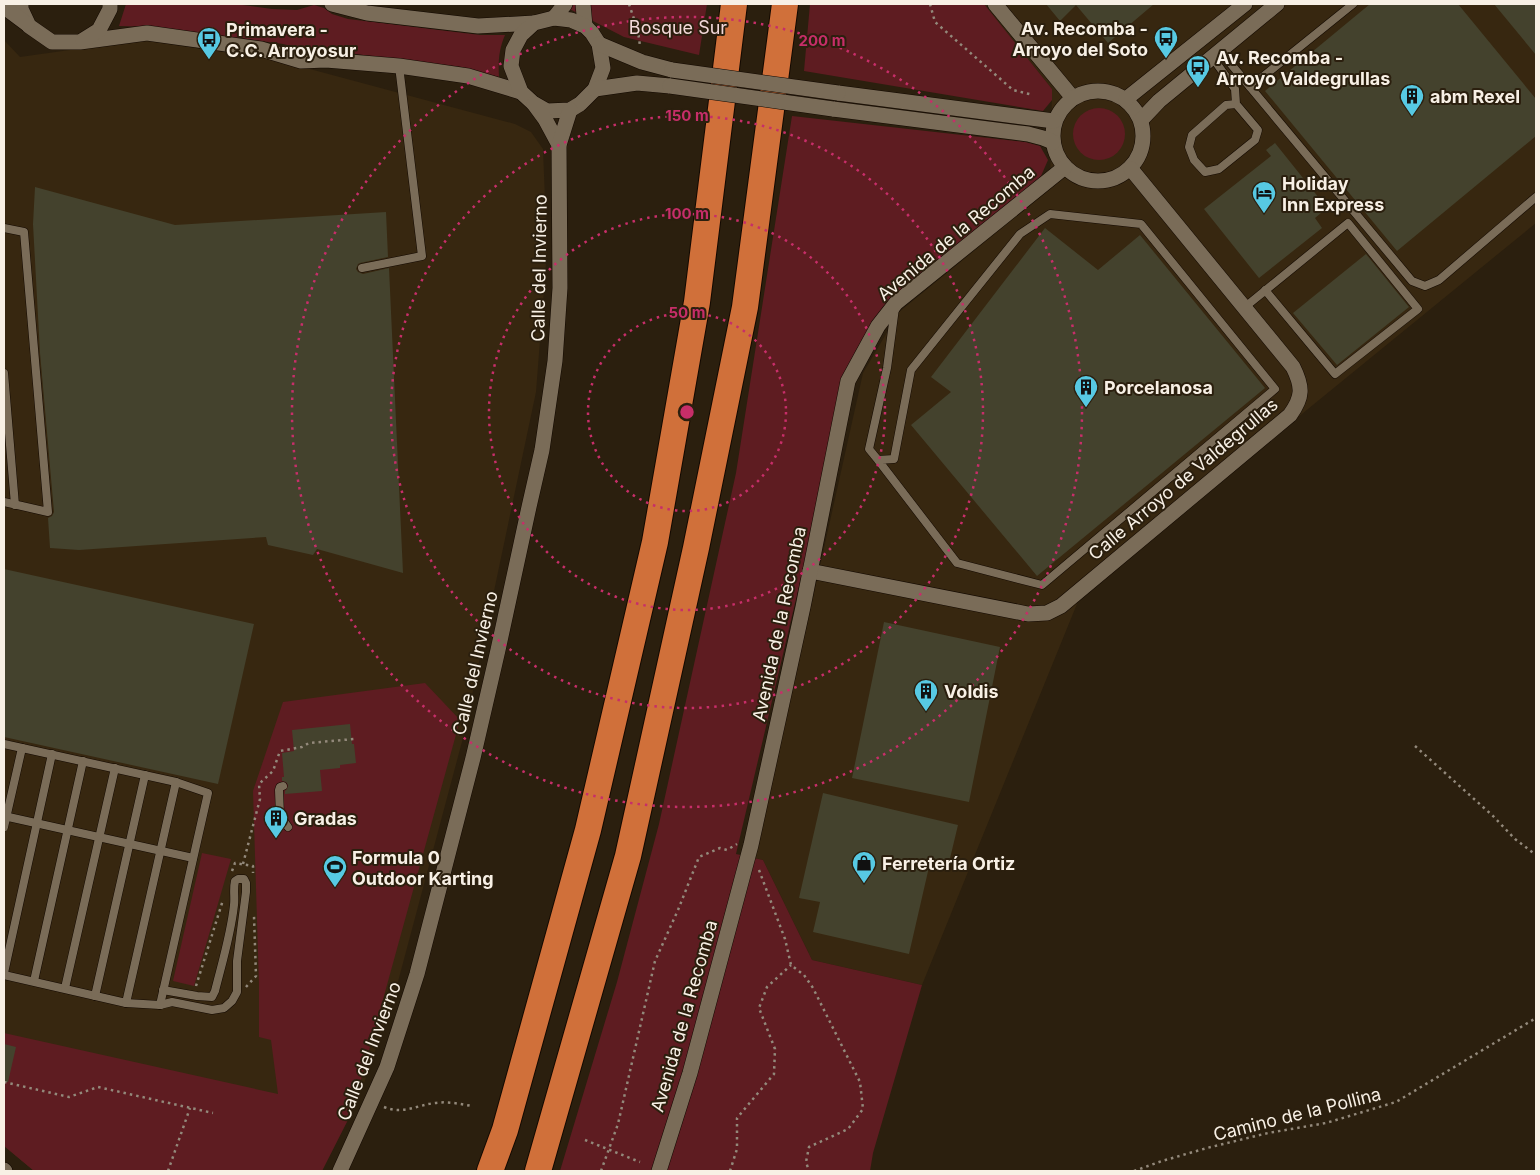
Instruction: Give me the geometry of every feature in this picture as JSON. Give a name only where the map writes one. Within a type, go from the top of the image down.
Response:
[{"type":"highway","points":[[490,1171],[505,1130],[588,830],[655,542],[697,302],[734,4]]},
{"type":"highway","points":[[538,1171],[628,856],[696,548],[745,307],[786,4]]},
{"type":"street","points":[[20,4],[20,9],[29,26]]},
{"type":"street","points":[[80,42],[99,30],[110,9],[110,4]]},
{"type":"street","points":[[4,7],[52,42],[80,42],[146,33],[261,49],[301,61],[326,60],[399,66],[468,76],[521,92],[547,111],[570,110],[580,104],[596,89],[603,68],[599,44],[592,33],[585,26],[571,20],[554,18],[534,23],[478,26],[367,13],[332,4]]},
{"type":"street","points":[[554,18],[565,4]]},
{"type":"street","points":[[583,4],[585,26]]},
{"type":"street","points":[[995,4],[1072,98]]},
{"type":"street","points":[[1126,99],[1244,4]]},
{"type":"street","points":[[1141,120],[1159,101],[1277,4]]},
{"type":"street","points":[[521,92],[511,66],[513,50],[521,35],[534,23]]},
{"type":"street","points":[[599,44],[642,62],[671,78],[833,109],[1028,134],[1053,142]]},
{"type":"street","points":[[596,89],[671,78],[838,93],[1054,122]]},
{"type":"street","points":[[1098,90],[1126,99],[1133,106],[1141,120],[1144,132],[1144,143],[1139,157],[1131,169],[1122,176],[1096,182],[1081,177],[1065,167],[1053,142],[1054,122],[1063,107],[1072,98],[1085,92],[1098,90]]},
{"type":"street","points":[[534,103],[551,129],[559,146]]},
{"type":"street","points":[[559,146],[570,110]]},
{"type":"street","name":"Calle del Invierno","points":[[340,1171],[387,1067],[417,974],[484,711],[542,450],[550,402],[559,319],[559,146]]},
{"type":"street","name":"Avenida de la Recomba","points":[[659,1171],[690,1073],[751,845],[810,571],[848,381],[878,326],[896,304],[1065,167]]},
{"type":"street","name":"Calle Arroyo de Valdegrullas","points":[[810,571],[1028,614],[1046,613],[1062,606],[1290,415],[1297,404],[1301,392],[1299,380],[1293,367],[1131,169]]},
{"type":"lane","points":[[1250,88],[1353,4]]},
{"type":"lane","points":[[1216,54],[1250,88],[1412,281],[1425,286],[1439,280],[1536,197]]},
{"type":"lane","points":[[1216,54],[1235,89],[1236,104],[1258,130],[1255,140],[1219,169],[1204,172],[1194,160],[1189,147],[1192,135],[1226,105],[1236,104]]},
{"type":"lane","points":[[362,268],[422,256],[399,66]]},
{"type":"lane","points":[[878,460],[894,459],[911,370],[1020,234],[1050,214],[1140,224],[1275,389],[1042,585],[957,563],[869,449],[887,368],[896,304]]},
{"type":"lane","points":[[1244,307],[1265,290],[1348,223],[1418,309],[1335,374],[1265,290]]},
{"type":"lane","points":[[4,228],[24,232],[48,512],[4,502]]},
{"type":"lane","points":[[4,374],[15,505]]},
{"type":"lane","points":[[4,744],[176,782],[208,793],[160,1005]]},
{"type":"lane","points":[[4,827],[22,748]]},
{"type":"lane","points":[[52,754],[4,974],[126,1003],[160,1005],[172,1002],[212,1010],[224,1008],[232,1001],[237,992],[237,961],[246,892],[244,879],[235,881],[233,887],[234,904],[229,931],[215,991],[212,996],[197,996],[163,990]]},
{"type":"lane","points":[[34,982],[83,761]]},
{"type":"lane","points":[[65,988],[115,768]]},
{"type":"lane","points":[[95,996],[145,775]]},
{"type":"lane","points":[[126,1003],[176,782]]},
{"type":"lane","points":[[283,786],[279,790],[280,816],[288,827]]},
{"type":"lane","points":[[5,816],[193,858]]},
{"type":"path","points":[[629,4],[638,31],[641,49]]},
{"type":"path","points":[[930,4],[934,22],[1013,90],[1033,95]]},
{"type":"path","points":[[1415,746],[1493,816],[1515,840],[1536,854]]},
{"type":"path","points":[[601,1171],[618,1124],[655,961],[678,910],[699,856],[720,848],[727,850],[740,842]]},
{"type":"path","points":[[232,872],[235,863],[253,866],[253,875]]},
{"type":"path","points":[[759,868],[785,939],[791,965],[804,975],[813,988],[860,1082],[863,1109],[848,1130],[809,1147],[806,1162],[809,1171]]},
{"type":"path","points":[[196,988],[224,898]]},
{"type":"path","points":[[246,987],[256,976],[254,912]]},
{"type":"path","points":[[730,1171],[737,1149],[737,1118],[774,1074],[775,1049],[759,1008],[767,987],[791,965]]},
{"type":"path","name":"Camino de la Pollina","points":[[1134,1171],[1207,1148],[1268,1133],[1326,1124],[1396,1102],[1536,1018]]},
{"type":"path","points":[[4,1082],[68,1097],[98,1087],[213,1113]]},
{"type":"path","points":[[378,1105],[402,1111],[436,1102],[472,1106]]},
{"type":"path","points":[[168,1171],[190,1108]]},
{"type":"path","points":[[585,1140],[640,1162]]},
{"type":"shaded area","points":[[984,4],[1536,4],[1536,223],[1081,594],[922,985],[812,960],[763,860],[755,858],[863,373],[899,312],[1050,189],[1052,89]]},
{"type":"shaded area","points":[[148,39],[250,53],[515,124],[531,132],[543,149],[547,250],[536,392],[463,738],[395,993],[360,1095],[322,1171],[34,1171],[4,1146],[4,40],[20,57]]},
{"type":"green space","points":[[126,4],[235,4],[297,10],[314,5],[348,19],[480,35],[505,35],[499,55],[499,77],[461,67],[331,51],[304,55],[295,47],[283,44],[157,27],[119,26]]},
{"type":"green space","name":"Bosque Sur","points":[[560,4],[707,4],[699,55],[624,37]]},
{"type":"green space","points":[[810,4],[984,4],[1052,89],[1052,100],[1043,111],[804,71]]},
{"type":"green space","points":[[1099,108],[1113,112],[1121,120],[1125,134],[1121,148],[1113,156],[1099,160],[1085,156],[1077,148],[1073,134],[1077,120],[1085,112]]},
{"type":"green space","points":[[792,116],[1025,142],[1040,146],[1048,160],[1041,176],[894,298],[856,350],[840,388],[807,552],[736,854],[763,860],[812,960],[922,985],[873,1153],[870,1171],[560,1171],[617,982],[659,824],[736,473]]},
{"type":"green space","name":"Formula 0 Outdoor Karting","points":[[425,683],[460,720],[352,1112],[322,1171],[34,1171],[4,1146],[4,1033],[278,1094],[271,1040],[259,1037],[253,791],[283,702]]},
{"type":"green space","points":[[202,853],[231,859],[194,986],[173,981]]},
{"type":"building","points":[[1046,4],[1154,4],[1108,43],[1076,5],[1060,21]]},
{"type":"building","name":"abm Rexel","points":[[1370,4],[1458,4],[1536,99],[1536,136],[1397,251],[1265,91]]},
{"type":"building","points":[[1494,4],[1536,4],[1536,55]]},
{"type":"building","name":"Holiday Inn Express","points":[[1275,143],[1327,208],[1315,218],[1322,228],[1259,278],[1204,209],[1271,156],[1266,150]]},
{"type":"building","points":[[35,187],[175,225],[386,212],[388,257],[360,263],[356,269],[363,274],[389,268],[403,573],[317,549],[313,555],[268,545],[266,537],[79,550],[50,548],[48,518],[54,512],[40,353],[33,224]]},
{"type":"building","name":"Porcelanosa","points":[[1045,228],[1098,270],[1140,235],[1265,388],[1037,576],[911,425],[951,392],[931,377]]},
{"type":"building","points":[[1366,254],[1409,307],[1337,365],[1293,313]]},
{"type":"building","points":[[4,569],[254,624],[218,784],[4,737]]},
{"type":"building","name":"Voldis","points":[[884,622],[1000,647],[969,802],[852,778]]},
{"type":"building","points":[[350,724],[356,763],[340,765],[340,768],[320,770],[322,791],[285,794],[288,785],[282,781],[282,777],[284,777],[282,753],[294,751],[292,730]]},
{"type":"building","name":"Ferretería Ortiz","points":[[823,793],[958,825],[947,871],[929,867],[909,954],[813,932],[820,902],[799,898]]},
{"type":"building","points":[[4,1044],[16,1047],[8,1082],[4,1082]]},
{"type":"place","name":"Av. Recomba - Arroyo del Soto","points":[[1166,59]]},
{"type":"place","name":"Primavera - C.C. Arroyosur","points":[[209,60]]},
{"type":"place","name":"Av. Recomba - Arroyo Valdegrullas","points":[[1198,88]]},
{"type":"place","name":"abm Rexel","points":[[1412,117]]},
{"type":"place","name":"Holiday Inn Express","points":[[1264,214]]},
{"type":"place","name":"Porcelanosa","points":[[1086,408]]},
{"type":"place","name":"Voldis","points":[[926,712]]},
{"type":"place","name":"Gradas","points":[[276,839]]},
{"type":"place","name":"Ferretería Ortiz","points":[[864,884]]},
{"type":"place","name":"Formula 0 Outdoor Karting","points":[[335,888]]}]
